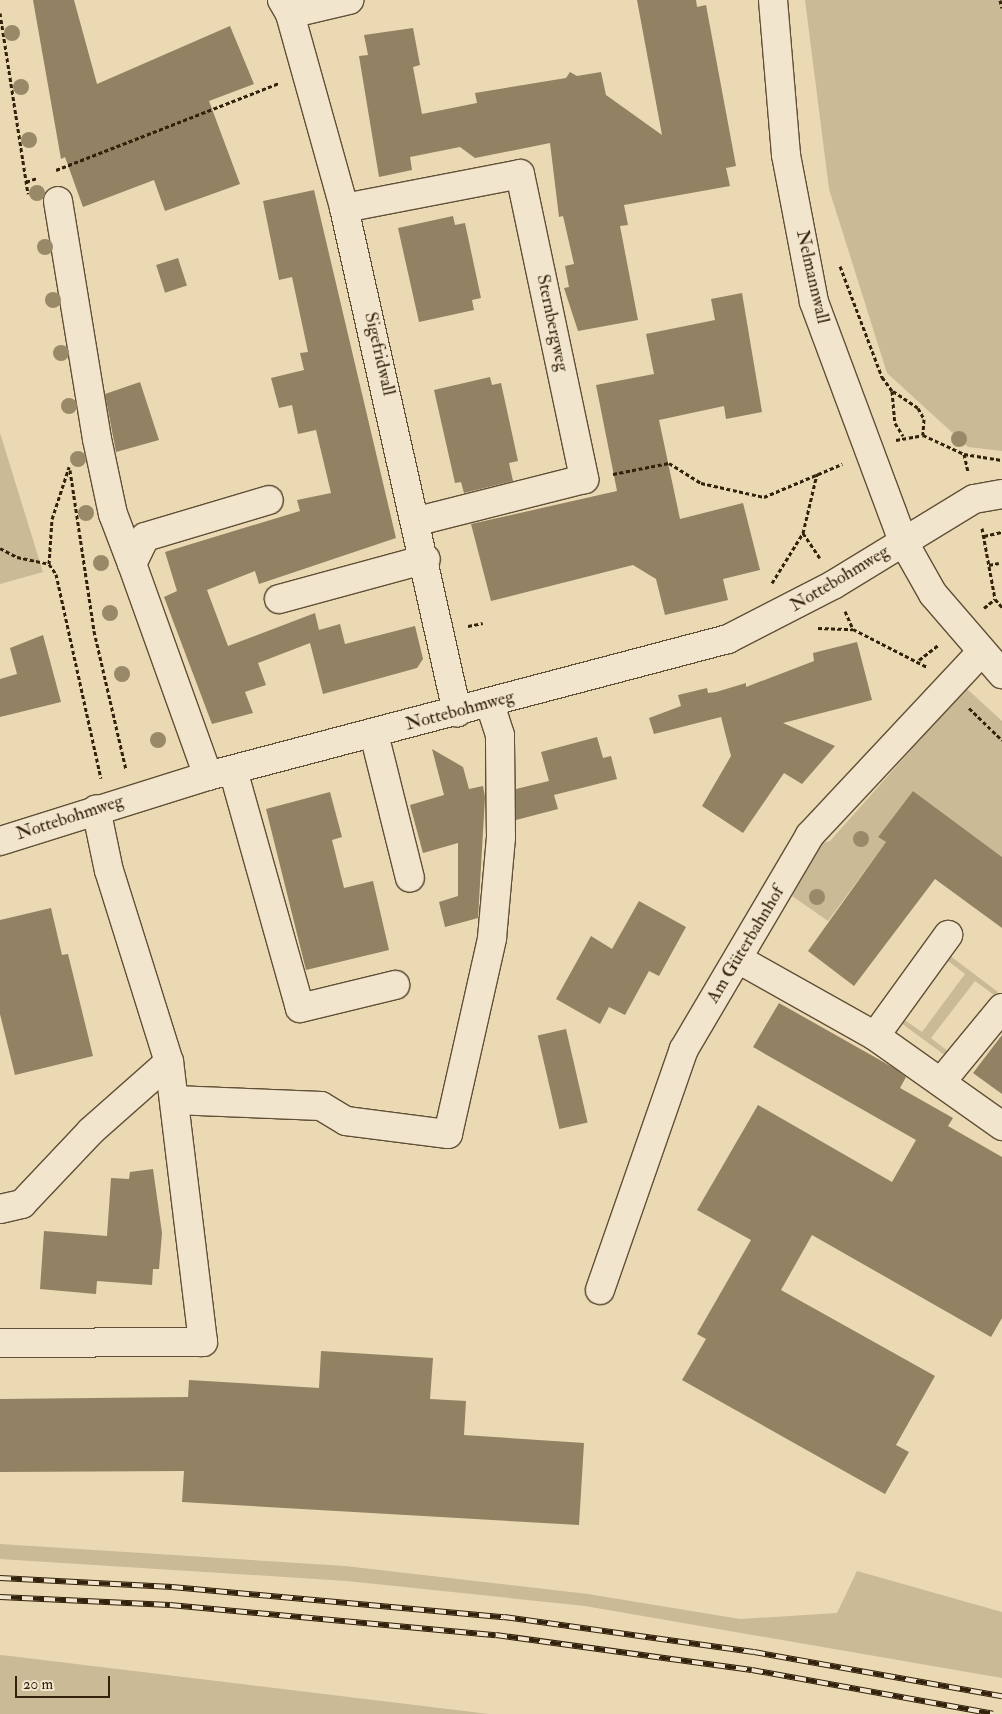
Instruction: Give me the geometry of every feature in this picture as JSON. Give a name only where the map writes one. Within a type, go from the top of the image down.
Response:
[{"type":"street","points":[[286,7],[349,0]]},
{"type":"street","name":"Nelmannwall","points":[[773,0],[786,154],[814,302],[903,541],[933,594],[981,652],[1002,674]]},
{"type":"street","name":"Sigefridwall","points":[[286,7],[307,72],[344,208],[418,521],[457,712]]},
{"type":"street","name":"Sternbergweg","points":[[344,208],[520,174],[584,479]]},
{"type":"street","points":[[58,202],[97,439],[113,514],[132,564],[221,773],[300,1008],[395,985]]},
{"type":"street","points":[[418,521],[584,479]]},
{"type":"street","name":"Nottebohmweg","points":[[0,841],[96,809],[221,773],[490,704],[728,638],[833,586],[903,541],[974,499],[1002,494]]},
{"type":"street","points":[[132,564],[145,537],[269,500]]},
{"type":"street","points":[[279,599],[426,559]]},
{"type":"street","name":"Am Güterbahnhof","points":[[600,1290],[684,1049],[810,835],[981,652]]},
{"type":"street","points":[[174,1100],[321,1106],[346,1121],[448,1134],[492,938],[501,828],[500,735],[490,704]]},
{"type":"street","points":[[374,734],[410,878]]},
{"type":"street","points":[[0,1340],[203,1342],[169,1062],[108,870],[96,809]]},
{"type":"street","points":[[875,1036],[948,935]]},
{"type":"street","points":[[738,959],[875,1036],[1002,1126]]},
{"type":"street","points":[[941,1082],[1002,1008]]},
{"type":"street","points":[[0,1209],[22,1204],[91,1132],[169,1062]]},
{"type":"path","points":[[1000,0],[1002,8]]},
{"type":"path","points":[[53,172],[307,72]]},
{"type":"path","points":[[26,182],[44,175]]},
{"type":"path","points":[[838,261],[872,353],[892,391],[895,424],[904,436],[923,434],[964,454],[1002,460]]},
{"type":"path","points":[[892,391],[918,408],[924,419],[923,434]]},
{"type":"path","points":[[584,479],[670,463],[701,483],[764,497],[817,474],[803,533]]},
{"type":"path","points":[[70,466],[52,519],[49,564],[56,574],[102,768],[96,809]]},
{"type":"path","points":[[1002,532],[984,536],[995,599],[1002,607]]},
{"type":"path","points":[[0,548],[17,557],[49,564]]},
{"type":"path","points":[[989,565],[999,562]]},
{"type":"path","points":[[853,629],[919,660]]},
{"type":"path","points":[[948,687],[1002,740]]},
{"type":"shaded area","points":[[805,0],[1002,0],[1002,451],[968,447],[887,373],[829,189]]},
{"type":"shaded area","points":[[0,433],[43,572],[0,584]]},
{"type":"shaded area","points":[[966,688],[1002,721],[1002,857],[913,791],[878,837],[886,842],[828,921],[792,896],[817,845],[830,841]]},
{"type":"shaded area","points":[[949,955],[998,992],[994,995],[975,981],[931,1038],[949,1052],[946,1056],[901,1023],[903,1019],[922,1032],[965,974],[948,961]]},
{"type":"shaded area","points":[[0,1544],[345,1566],[588,1594],[740,1619],[837,1613],[857,1571],[1002,1612],[1002,1678],[585,1606],[347,1581],[0,1559]]},
{"type":"shaded area","points":[[0,1655],[10,1656],[489,1714],[0,1714]]},
{"type":"building","points":[[33,0],[74,0],[97,84],[230,26],[254,84],[209,101],[240,184],[165,211],[154,180],[83,207],[65,157],[61,159]]},
{"type":"building","points":[[637,0],[696,0],[697,7],[706,5],[736,166],[726,168],[730,186],[624,205],[628,225],[620,226],[638,320],[578,331],[564,288],[569,287],[565,266],[574,264],[563,216],[559,217],[550,143],[475,158],[460,147],[410,157],[412,170],[379,177],[359,56],[368,55],[364,35],[413,28],[420,65],[413,67],[422,114],[477,103],[475,93],[566,78],[570,72],[577,76],[601,72],[606,95],[662,135]]},
{"type":"building","points":[[314,190],[396,538],[259,584],[255,571],[207,590],[228,646],[315,613],[319,630],[340,624],[345,644],[415,626],[423,659],[417,668],[323,694],[310,643],[258,663],[266,685],[245,692],[253,713],[212,724],[164,597],[177,591],[165,552],[300,511],[297,500],[331,493],[316,430],[298,434],[292,405],[279,408],[271,378],[304,370],[300,353],[308,352],[292,277],[279,280],[263,201]]},
{"type":"building","points":[[453,216],[455,225],[465,223],[481,298],[472,300],[474,310],[419,322],[398,228]]},
{"type":"building","points":[[178,258],[187,286],[165,293],[156,265]]},
{"type":"building","points":[[742,293],[762,412],[726,419],[724,406],[659,420],[680,519],[743,503],[760,570],[723,579],[728,600],[665,615],[656,579],[633,565],[491,601],[471,524],[617,491],[596,385],[654,374],[646,334],[715,320],[711,299]]},
{"type":"building","points":[[490,377],[492,385],[501,383],[518,461],[509,463],[513,481],[464,493],[461,482],[455,483],[434,390]]},
{"type":"building","points":[[140,382],[159,440],[116,452],[105,394]]},
{"type":"building","points":[[43,635],[61,702],[0,717],[0,679],[17,674],[10,648]]},
{"type":"building","points":[[857,642],[872,700],[783,723],[835,746],[802,784],[784,773],[743,833],[702,806],[731,756],[721,717],[654,734],[649,718],[681,706],[678,695],[707,688],[708,693],[716,692],[746,683],[746,687],[814,661],[813,653]]},
{"type":"building","points":[[597,737],[603,758],[611,756],[617,779],[554,795],[558,809],[516,820],[516,789],[549,781],[541,752]]},
{"type":"building","points":[[432,749],[463,767],[469,789],[483,786],[485,797],[478,918],[445,927],[439,902],[458,896],[458,843],[423,853],[410,805],[444,795]]},
{"type":"building","points":[[913,791],[1002,857],[1002,928],[935,879],[854,986],[808,951],[886,842],[878,837]]},
{"type":"building","points":[[330,792],[342,837],[332,840],[344,888],[373,881],[389,950],[306,970],[266,809]]},
{"type":"building","points":[[639,901],[686,927],[659,976],[649,971],[625,1015],[609,1007],[600,1024],[556,999],[591,936],[612,949]]},
{"type":"building","points":[[51,908],[62,955],[68,954],[93,1056],[15,1075],[0,1014],[0,920]]},
{"type":"building","points":[[779,1003],[894,1068],[906,1077],[900,1088],[953,1118],[948,1126],[1002,1157],[1002,1318],[991,1337],[812,1235],[781,1290],[935,1376],[896,1445],[909,1452],[885,1494],[682,1380],[706,1339],[697,1334],[751,1240],[697,1210],[758,1105],[892,1182],[916,1140],[753,1047]]},
{"type":"building","points":[[566,1029],[588,1123],[559,1129],[538,1036]]},
{"type":"building","points":[[1002,1035],[1002,1094],[973,1073]]},
{"type":"building","points":[[153,1169],[162,1233],[159,1269],[153,1269],[152,1285],[97,1281],[96,1294],[40,1289],[44,1231],[107,1236],[111,1178],[129,1179],[130,1172]]},
{"type":"building","points":[[321,1351],[433,1358],[430,1399],[466,1401],[464,1435],[584,1443],[579,1525],[182,1502],[184,1471],[0,1472],[0,1399],[188,1397],[189,1380],[319,1388]]},
{"type":"railway","points":[[0,1578],[172,1587],[504,1617],[754,1652],[1002,1696]]},
{"type":"railway","points":[[0,1597],[170,1605],[496,1635],[752,1670],[993,1714]]}]
